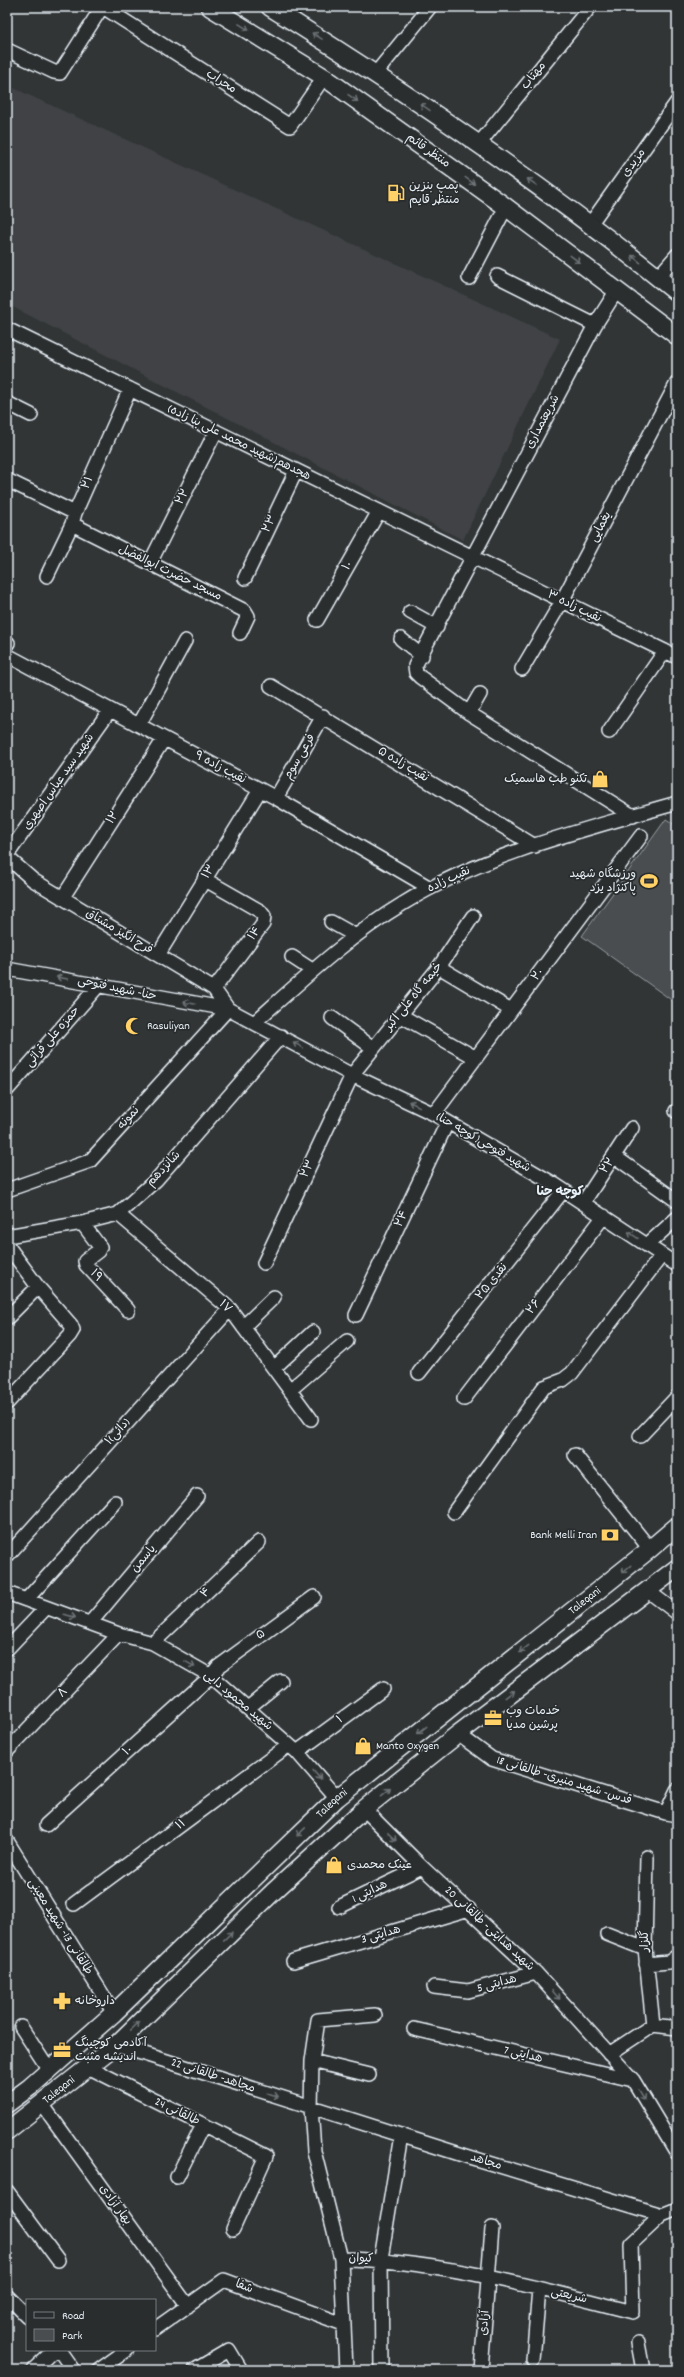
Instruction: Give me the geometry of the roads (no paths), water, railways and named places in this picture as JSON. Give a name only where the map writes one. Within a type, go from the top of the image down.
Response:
[{"type":"main road","name":"منتظر قائم","points":[[210,7],[324,78],[506,207],[677,336]]},
{"type":"main road","points":[[270,7],[376,73],[591,223],[677,293]]},
{"type":"main road","name":"Taleqani","points":[[7,2104],[49,2070],[114,2013],[337,1798],[650,1550],[677,1526]]},
{"type":"main road","name":"Taleqani","points":[[7,2131],[116,2044],[273,1892],[364,1809],[458,1734],[677,1568]]},
{"type":"street","points":[[7,50],[54,72],[60,73],[103,7]]},
{"type":"street","name":"محراب","points":[[103,7],[290,126],[324,78]]},
{"type":"street","points":[[376,73],[430,7]]},
{"type":"street","name":"مهتاب","points":[[478,145],[590,7]]},
{"type":"street","name":"مزیدی","points":[[591,223],[677,102]]},
{"type":"street","points":[[469,278],[506,207]]},
{"type":"street","points":[[658,277],[677,255]]},
{"type":"street","points":[[497,276],[595,324]]},
{"type":"street","name":"شریعتمداری","points":[[617,290],[595,324],[472,556],[422,656],[415,666],[416,672],[469,713],[633,816]]},
{"type":"street","name":"هجدهم(شهید محمد علی بنا زاده)","points":[[7,329],[472,556]]},
{"type":"street","name":"یغمایی","points":[[522,669],[562,601],[677,383]]},
{"type":"street","name":"۲۱","points":[[47,576],[74,519],[130,389]]},
{"type":"street","points":[[7,403],[31,415]]},
{"type":"street","name":"۲۲","points":[[150,563],[216,432]]},
{"type":"street","name":"۲۳","points":[[245,578],[296,471]]},
{"type":"street","name":"مسجد حضرت ابوالفضل","points":[[7,480],[150,563],[245,611],[248,616],[240,633]]},
{"type":"street","name":"۱۰","points":[[317,620],[379,511]]},
{"type":"street","name":"نقیب زاده ۳","points":[[472,556],[671,654]]},
{"type":"street","points":[[410,612],[436,627]]},
{"type":"street","points":[[401,639],[422,656]]},
{"type":"street","points":[[139,725],[185,641]]},
{"type":"street","name":"نقیب زاده ۹","points":[[7,647],[110,710],[276,798],[430,888]]},
{"type":"street","points":[[609,732],[671,654]]},
{"type":"street","name":"نقیب زاده ۵","points":[[271,686],[323,716],[535,846]]},
{"type":"street","points":[[469,713],[480,694]]},
{"type":"street","name":"شهید سید عباس اصهری","points":[[7,856],[110,710]]},
{"type":"street","name":"فرعی سوم","points":[[276,798],[323,716]]},
{"type":"street","name":"۱۲","points":[[63,897],[164,739]]},
{"type":"street","name":"۱۳","points":[[158,955],[260,790]]},
{"type":"street","name":"نقیب زاده","points":[[255,1022],[312,970],[356,936],[404,903],[430,888],[455,876],[535,846],[677,803]]},
{"type":"street","name":"۲۰","points":[[434,1114],[641,836]]},
{"type":"street","name":"فرح انگیز مشتاق","points":[[7,856],[28,876],[214,989],[228,1009]]},
{"type":"street","name":"۱۴","points":[[204,879],[260,911],[264,916],[263,924],[214,989]]},
{"type":"street","name":"خیمه گاه علی اکبر","points":[[352,1075],[439,967],[473,916]]},
{"type":"street","points":[[331,922],[356,936]]},
{"type":"street","points":[[292,957],[312,970]]},
{"type":"street","points":[[439,967],[511,1010]]},
{"type":"street","name":"حنا- شهید فتوحی","points":[[7,969],[99,984],[172,1001],[228,1009]]},
{"type":"street","name":"حمزه علی قرائی","points":[[7,1090],[99,984]]},
{"type":"street","name":"(کوچه حنا)شهید فتوحی","points":[[228,1009],[255,1022],[352,1075],[434,1114],[604,1216],[677,1265]]},
{"type":"street","name":"نمونه","points":[[7,1190],[90,1162],[228,1009]]},
{"type":"street","points":[[400,1015],[476,1058]]},
{"type":"street","points":[[332,1018],[374,1048]]},
{"type":"street","name":"شانزدهم","points":[[7,1236],[82,1223],[118,1214],[156,1180],[281,1036]]},
{"type":"street","name":"۲۳","points":[[264,1263],[352,1075]]},
{"type":"street","name":"۲۴","points":[[356,1315],[447,1123]]},
{"type":"street","name":"۲۲","points":[[583,1203],[632,1128]]},
{"type":"street","points":[[614,1156],[677,1201]]},
{"type":"street","points":[[7,1179],[20,1186]]},
{"type":"street","name":"۲۵ نقدی","points":[[419,1373],[563,1191]]},
{"type":"street","name":"۱۷","points":[[118,1214],[230,1309],[311,1419]]},
{"type":"street","name":"۲۶","points":[[464,1399],[604,1216]]},
{"type":"street","points":[[647,1245],[677,1218]]},
{"type":"street","name":"۱۹","points":[[82,1223],[100,1247],[98,1251],[85,1261],[86,1265],[128,1310]]},
{"type":"street","points":[[7,1245],[38,1287],[72,1325],[73,1330],[7,1403]]},
{"type":"street","points":[[454,1512],[544,1387],[563,1380],[572,1373],[662,1255]]},
{"type":"street","points":[[7,1318],[38,1287]]},
{"type":"street","points":[[243,1327],[274,1297]]},
{"type":"street","name":"۱(دائی)","points":[[7,1556],[230,1309]]},
{"type":"street","points":[[274,1368],[313,1332]]},
{"type":"street","points":[[290,1390],[347,1341]]},
{"type":"street","points":[[640,1436],[677,1397]]},
{"type":"street","points":[[575,1455],[650,1550]]},
{"type":"street","name":"یاسمن","points":[[91,1622],[197,1496]]},
{"type":"street","points":[[26,1600],[115,1502]]},
{"type":"street","name":"۴","points":[[153,1643],[259,1542]]},
{"type":"street","points":[[648,1591],[677,1613]]},
{"type":"street","name":"شهید محمود دایی","points":[[7,1593],[45,1609],[91,1622],[119,1634],[153,1643],[211,1676],[293,1748],[337,1798]]},
{"type":"street","name":"۵","points":[[211,1676],[228,1659],[314,1597]]},
{"type":"street","points":[[7,1649],[45,1609]]},
{"type":"street","name":"۸","points":[[7,1751],[119,1634]]},
{"type":"street","name":"۱۰","points":[[46,1825],[211,1676]]},
{"type":"street","points":[[248,1708],[281,1681]]},
{"type":"street","name":"۱","points":[[293,1748],[383,1689]]},
{"type":"street","name":"قدس- شهید منیری- طالقانی 18","points":[[458,1734],[492,1759],[672,1814]]},
{"type":"street","name":"۱۱","points":[[74,1904],[293,1748]]},
{"type":"street","points":[[672,1814],[677,1790]]},
{"type":"street","name":"شهید هدایتی- طالقانی 20","points":[[364,1809],[422,1867],[469,1909],[536,1973],[633,2080],[677,2153]]},
{"type":"street","name":"طالقانی 13- شهید معینی","points":[[7,1841],[114,2013]]},
{"type":"street","name":"گلزار","points":[[647,1857],[645,1949],[653,2025]]},
{"type":"street","name":"هدایتی 1","points":[[339,1907],[422,1867]]},
{"type":"street","name":"هدایتی 3","points":[[293,1961],[469,1909]]},
{"type":"street","points":[[607,1934],[645,1949]]},
{"type":"street","points":[[646,1964],[669,1962],[677,1957]]},
{"type":"street","name":"هدایتی 5","points":[[434,1987],[468,1991],[536,1973]]},
{"type":"street","points":[[341,2259],[314,2151],[311,2108],[312,2061],[318,2020],[374,2015]]},
{"type":"street","points":[[609,2054],[653,2025],[677,2028]]},
{"type":"street","points":[[21,2027],[49,2070]]},
{"type":"street","name":"هدایتی 7","points":[[414,2030],[633,2080]]},
{"type":"street","name":"مجاهد- طالقانی 22","points":[[116,2044],[311,2108]]},
{"type":"street","points":[[312,2061],[369,2075]]},
{"type":"street","name":"طالقانی 24","points":[[88,2067],[266,2156],[233,2229]]},
{"type":"street","name":"بهار آزادی","points":[[42,2104],[188,2306]]},
{"type":"street","name":"مجاهد","points":[[311,2108],[662,2215]]},
{"type":"street","points":[[177,2177],[203,2125]]},
{"type":"street","points":[[381,2259],[401,2135]]},
{"type":"street","points":[[7,2191],[58,2260]]},
{"type":"street","name":"شریعتی","points":[[381,2259],[488,2276],[633,2312],[631,2244],[662,2215],[677,2209]]},
{"type":"street","name":"آزادی","points":[[481,2370],[492,2228]]},
{"type":"street","name":"کیوان","points":[[346,2370],[341,2259],[381,2259],[382,2370]]},
{"type":"street","name":"شفا","points":[[156,2329],[224,2280],[343,2324]]},
{"type":"street","points":[[533,2360],[539,2289]]},
{"type":"street","points":[[7,2296],[26,2315]]},
{"type":"street","points":[[638,2343],[643,2370]]},
{"type":"street","points":[[195,2370],[228,2350],[242,2370]]},
{"type":"street","points":[[33,2370],[53,2351]]},
{"type":"street","points":[[60,2351],[73,2370]]},
{"type":"street","points":[[99,2370],[126,2351]]},
{"type":"place","name":"پمپ بنزین منتظر قایم","points":[[396,193]]},
{"type":"place","name":"تکنو طب هاسمیک","points":[[600,779]]},
{"type":"place","name":"ورزشگاه شهید پاکنژاد یزد","points":[[649,881]]},
{"type":"place","name":"Rasuliyan","points":[[134,1026]]},
{"type":"place","name":"Bank Melli Iran","points":[[610,1535]]},
{"type":"place","name":"خدمات وب پرشین مدیا","points":[[493,1718]]},
{"type":"place","name":"Manto Oxygen","points":[[363,1746]]},
{"type":"place","name":"عینک محمدی","points":[[334,1865]]},
{"type":"place","name":"داروخانه","points":[[62,2001]]},
{"type":"place","name":"آکادمی کوچینگ اندیشه مثبت","points":[[62,2050]]},
{"type":"district","name":"کوچه حنا","points":[[560,1192]]}]
